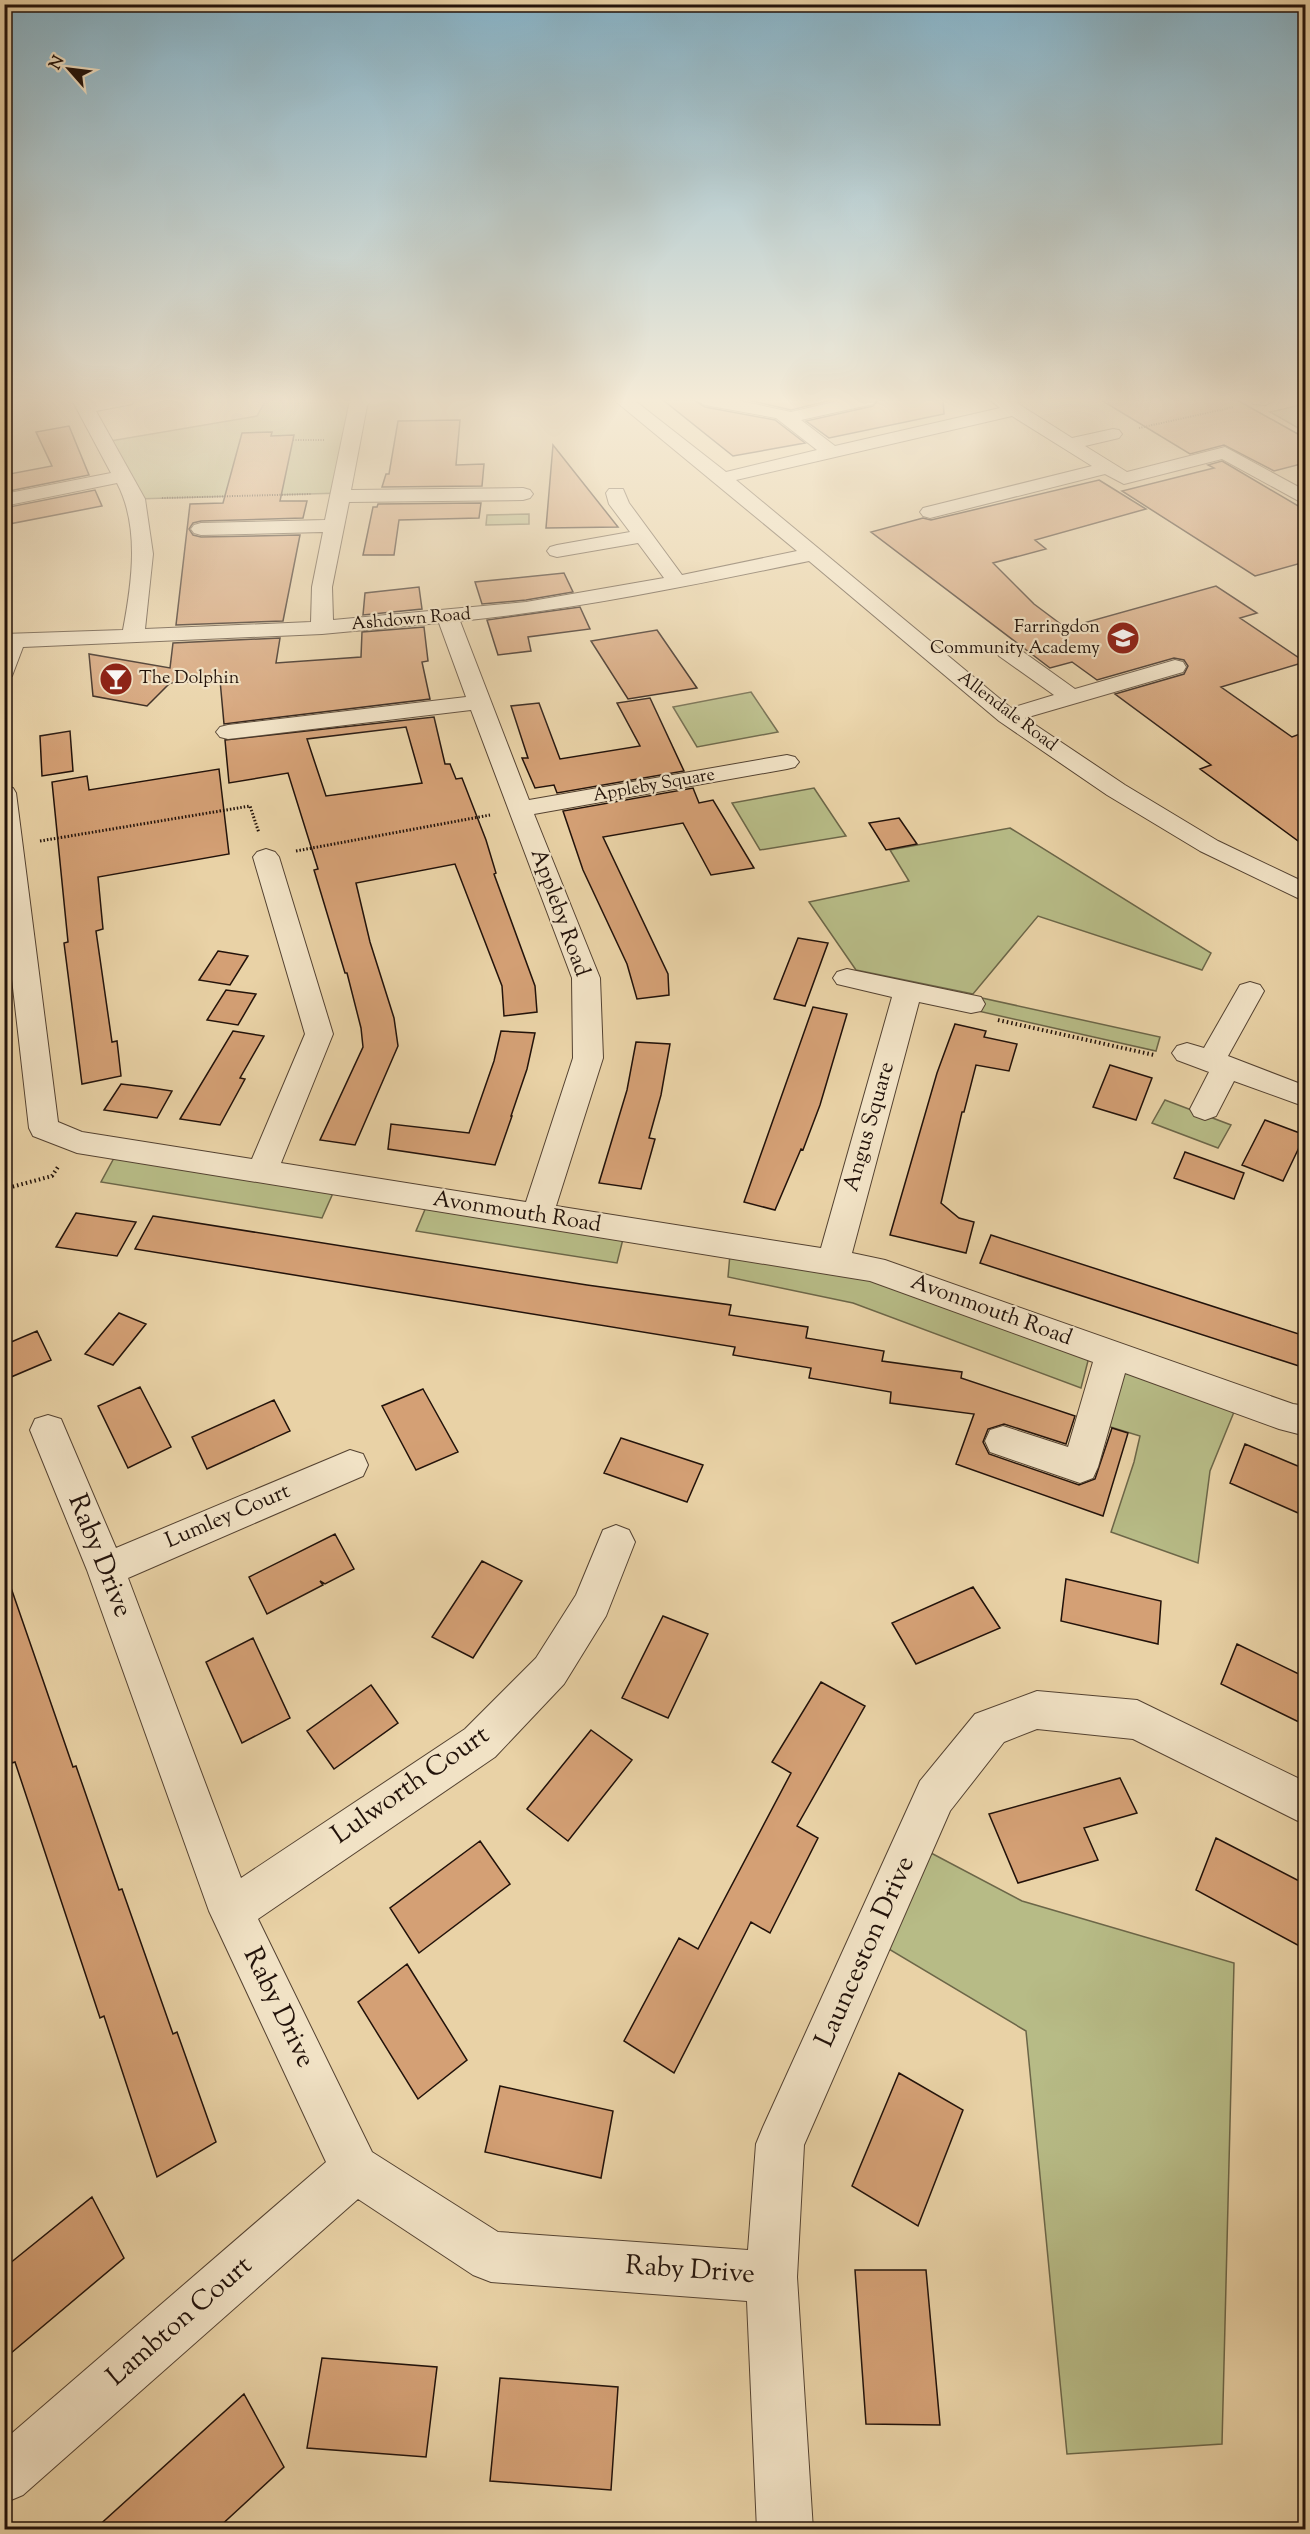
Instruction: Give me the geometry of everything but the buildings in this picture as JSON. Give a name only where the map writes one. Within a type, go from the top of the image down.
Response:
[{"type":"street","points":[[133,637],[140,595],[143,554],[138,518]]},
{"type":"street","points":[[322,628],[322,587],[336,518]]},
{"type":"street","points":[[630,518],[677,582]]},
{"type":"street","name":"Allendale Road","points":[[770,518],[1007,716],[1125,796],[1209,846],[1305,894]]},
{"type":"street","points":[[201,529],[335,526]]},
{"type":"street","points":[[557,551],[643,536]]},
{"type":"street","name":"Ashdown Road","points":[[9,641],[322,628],[448,617],[526,608],[677,582],[812,554]]},
{"type":"street","name":"Appleby Road","points":[[448,617],[586,978],[588,1058],[537,1216]]},
{"type":"street","points":[[4,671],[9,641]]},
{"type":"street","points":[[1007,651],[1070,696]]},
{"type":"street","points":[[1007,716],[1175,666]]},
{"type":"street","points":[[228,732],[480,702]]},
{"type":"street","name":"Appleby Square","points":[[520,809],[788,762]]},
{"type":"street","name":"Avonmouth Road","points":[[4,793],[8,846],[44,1128],[77,1142],[873,1269],[1292,1419],[1305,1421]]},
{"type":"street","points":[[262,1172],[319,1034],[266,857]]},
{"type":"street","points":[[847,978],[908,991],[979,1011]]},
{"type":"street","name":"Angus Square","points":[[833,1263],[908,991]]},
{"type":"street","points":[[1205,1109],[1208,1060],[1250,991]]},
{"type":"street","points":[[1208,1060],[1305,1097]]},
{"type":"street","points":[[1003,1441],[1080,1467],[1113,1354]]},
{"type":"street","name":"Raby Drive","points":[[48,1430],[106,1570],[231,1911],[356,2169],[491,2257],[771,2277]]},
{"type":"street","name":"Lumley Court","points":[[106,1570],[350,1465]]},
{"type":"street","name":"Lulworth Court","points":[[231,1911],[480,1743],[550,1671],[592,1604],[616,1542]]},
{"type":"street","name":"Launceston Drive","points":[[785,2529],[771,2277],[780,2144],[935,1796],[990,1728],[1037,1710],[1137,1720],[1305,1804]]},
{"type":"street","name":"Lambton Court","points":[[4,2476],[356,2169]]},
{"type":"path","points":[[979,1011],[1162,1056],[1208,1060]]},
{"type":"path","points":[[4,1189],[52,1176],[77,1142]]},
{"type":"green space","points":[[487,518],[529,518],[529,524],[486,525]]},
{"type":"green space","points":[[751,692],[778,732],[697,747],[673,707]]},
{"type":"green space","points":[[814,788],[846,836],[760,850],[732,803]]},
{"type":"green space","points":[[1010,828],[1211,953],[1202,970],[1038,916],[973,994],[856,970],[809,902],[909,881],[890,850]]},
{"type":"green space","points":[[982,998],[1160,1037],[1156,1051],[978,1011]]},
{"type":"green space","points":[[1165,1100],[1231,1125],[1218,1148],[1152,1123]]},
{"type":"green space","points":[[114,1158],[333,1193],[322,1218],[101,1182]]},
{"type":"green space","points":[[426,1207],[623,1239],[617,1263],[416,1231]]},
{"type":"green space","points":[[730,1254],[871,1280],[1089,1357],[1081,1388],[853,1303],[728,1277]]},
{"type":"green space","points":[[1119,1370],[1234,1412],[1210,1471],[1198,1563],[1111,1532],[1140,1436],[1104,1425]]},
{"type":"green space","points":[[914,1844],[1022,1901],[1234,1963],[1222,2444],[1067,2454],[1026,2031],[872,1939]]},
{"type":"place","name":"Farringdon Community Academy","points":[[1123,638]]},
{"type":"place","name":"The Dolphin","points":[[116,679]]}]
